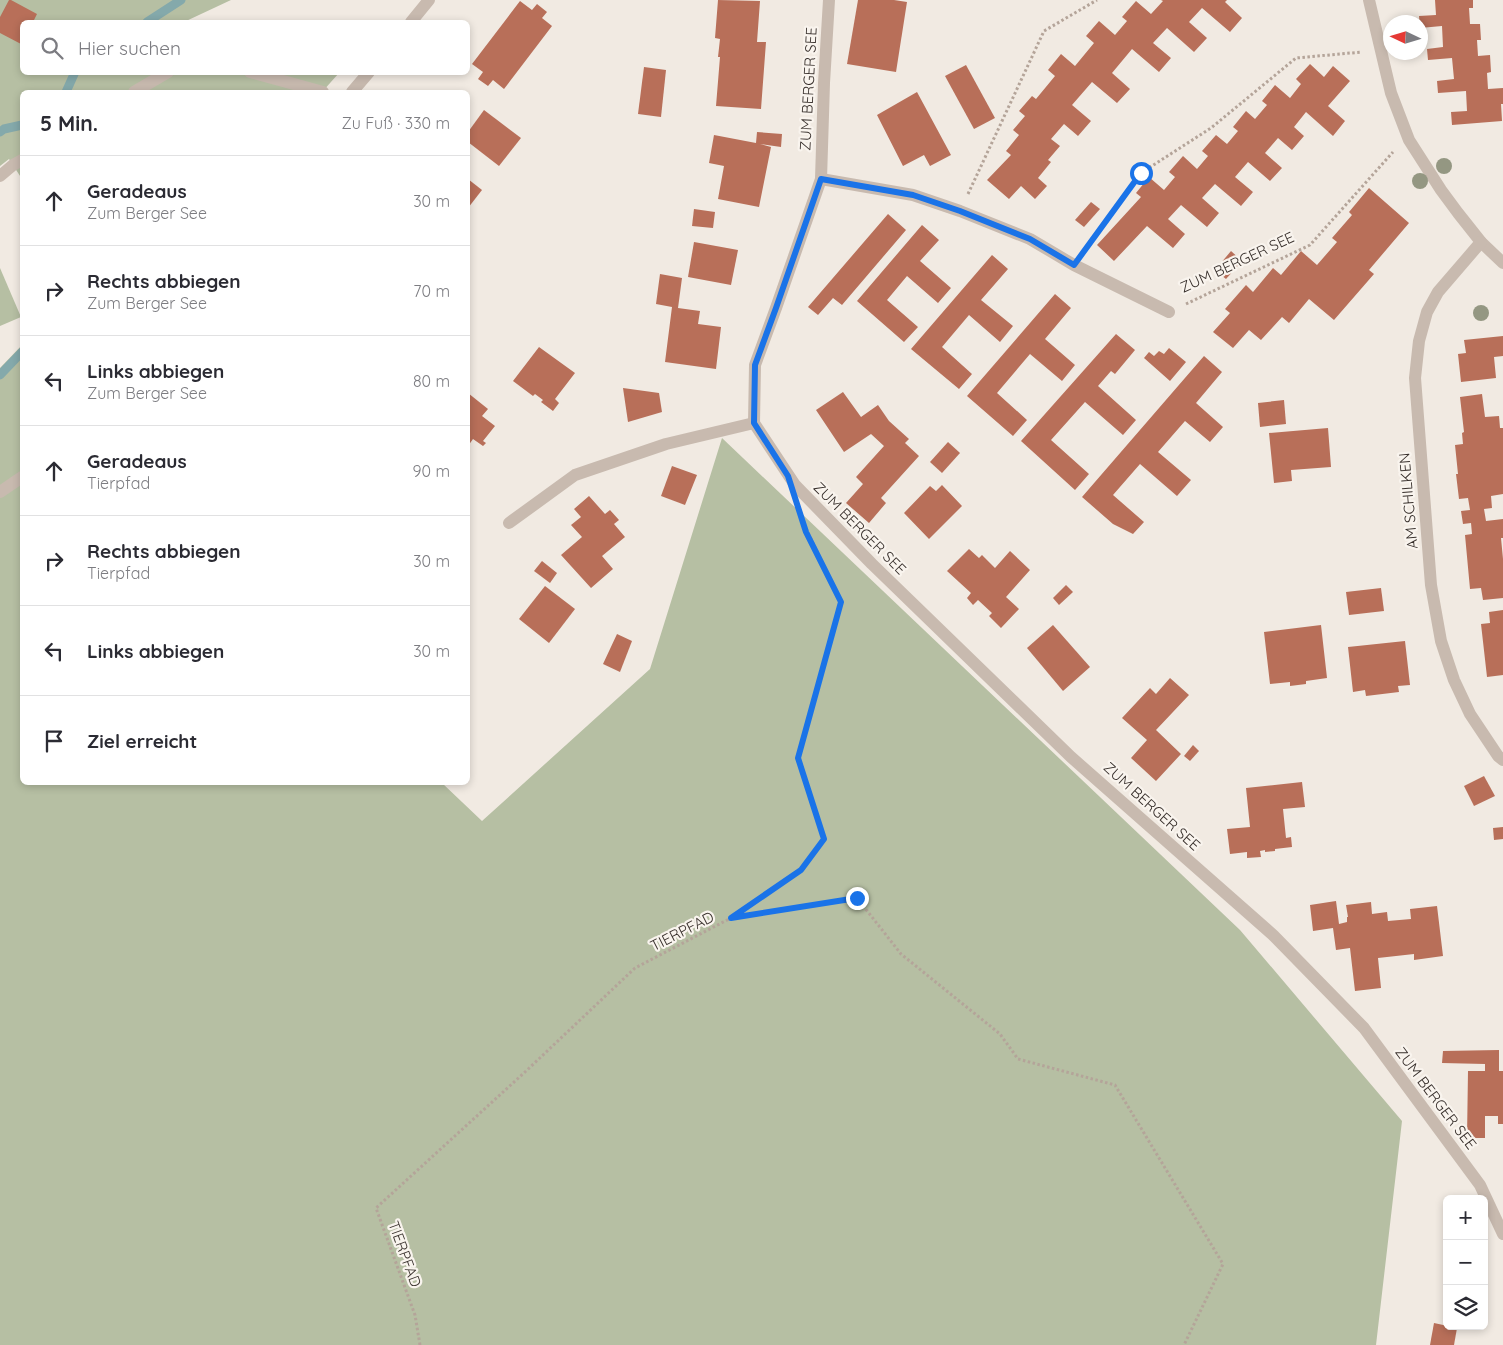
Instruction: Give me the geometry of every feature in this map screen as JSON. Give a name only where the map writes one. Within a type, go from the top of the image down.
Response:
[{"type":"street","points":[[413,20],[429,0]]},
{"type":"street","name":"ZUM BERGER SEE","points":[[830,0],[824,83],[821,179],[755,365],[754,423],[795,485],[872,564],[1071,757],[1273,935],[1364,1028],[1480,1185],[1503,1234]]},
{"type":"street","points":[[1368,0],[1391,93],[1409,140],[1440,190],[1481,242],[1503,263]]},
{"type":"street","points":[[137,90],[163,75]]},
{"type":"street","points":[[261,75],[316,90]]},
{"type":"street","points":[[354,90],[366,75]]},
{"type":"street","points":[[0,176],[20,161]]},
{"type":"street","name":"ZUM BERGER SEE","points":[[821,179],[913,195],[960,211],[1030,239],[1074,265],[1169,312]]},
{"type":"street","name":"AM SCHILKEN","points":[[1481,242],[1438,292],[1427,312],[1419,340],[1414,378],[1431,585],[1441,640],[1454,680],[1470,714],[1498,756],[1503,760]]},
{"type":"street","points":[[509,523],[575,475],[666,444],[754,423]]},
{"type":"street","points":[[0,492],[20,478]]},
{"type":"path","points":[[960,211],[1044,31],[1097,0]]},
{"type":"path","points":[[1074,265],[1141,173],[1211,128],[1296,58],[1380,50]]},
{"type":"path","name":"ZUM BERGER SEE","points":[[1169,312],[1310,245],[1390,154],[1409,140]]},
{"type":"path","name":"TIERPFAD","points":[[420,1345],[415,1316],[376,1208],[468,1125],[635,968],[731,918],[801,870],[824,839],[798,758],[841,602],[806,532],[804,522]]},
{"type":"path","points":[[731,918],[857,898],[901,954],[1000,1034],[1018,1059],[1115,1085],[1223,1264],[1184,1345]]},
{"type":"green space","points":[[0,0],[231,0],[188,20],[20,20],[20,75],[337,75],[324,90],[20,90],[20,176],[9,159],[0,166]]},
{"type":"green space","points":[[0,268],[20,317],[0,326]]},
{"type":"green space","points":[[20,347],[20,785],[444,785],[482,821],[650,669],[722,438],[1240,930],[1402,1121],[1376,1345],[0,1345],[0,368]]},
{"type":"building","points":[[9,0],[37,14],[34,20],[20,20],[20,43],[0,33],[0,17]]},
{"type":"building","points":[[718,0],[760,1],[757,42],[766,42],[761,109],[716,106],[720,57],[718,57],[720,39],[715,38]]},
{"type":"building","points":[[858,0],[907,2],[896,72],[847,64]]},
{"type":"building","points":[[1161,0],[1227,0],[1225,2],[1242,18],[1230,32],[1202,8],[1189,22],[1207,38],[1194,52],[1167,28],[1153,43],[1171,58],[1159,72],[1132,49],[1112,73],[1130,89],[1117,103],[1092,82],[1072,105],[1091,121],[1078,136],[1064,124],[1051,139],[1060,146],[1048,160],[1051,162],[1038,178],[1047,186],[1035,199],[1021,186],[1009,199],[987,180],[1011,155],[1006,151],[1019,135],[1013,130],[1025,116],[1019,111],[1032,96],[1036,99],[1055,76],[1048,70],[1061,54],[1075,66],[1094,43],[1086,36],[1099,21],[1115,35],[1127,21],[1122,17],[1136,1],[1151,14],[1163,1]]},
{"type":"building","points":[[1435,0],[1473,0],[1473,8],[1469,8],[1470,24],[1480,24],[1481,40],[1477,40],[1478,56],[1490,55],[1491,72],[1487,73],[1488,89],[1503,88],[1503,104],[1501,104],[1502,121],[1452,125],[1451,112],[1467,111],[1466,91],[1438,93],[1437,81],[1454,79],[1452,58],[1428,60],[1428,49],[1443,47],[1442,26],[1428,27],[1428,15],[1436,15]]},
{"type":"building","points":[[520,1],[532,10],[537,4],[547,12],[542,18],[552,26],[504,89],[493,80],[488,86],[478,79],[483,72],[472,64]]},
{"type":"building","points":[[1310,64],[1324,77],[1333,66],[1350,81],[1328,106],[1345,121],[1333,136],[1306,112],[1294,127],[1304,136],[1292,150],[1278,138],[1265,153],[1282,168],[1270,181],[1248,162],[1235,177],[1253,192],[1241,206],[1215,184],[1202,198],[1219,213],[1207,227],[1181,205],[1168,219],[1185,234],[1173,248],[1147,226],[1114,261],[1097,245],[1141,197],[1136,193],[1149,177],[1164,190],[1175,177],[1169,172],[1183,156],[1197,169],[1208,156],[1202,151],[1216,135],[1227,144],[1238,131],[1233,127],[1246,111],[1255,119],[1267,105],[1262,101],[1275,85],[1290,98],[1301,84],[1296,79]]},
{"type":"building","points":[[966,65],[995,118],[974,129],[945,76]]},
{"type":"building","points":[[644,67],[666,70],[661,117],[638,114]]},
{"type":"building","points":[[917,92],[951,155],[930,166],[924,155],[903,166],[877,115]]},
{"type":"building","points":[[484,110],[521,138],[499,166],[470,144],[470,129]]},
{"type":"building","points":[[757,132],[782,134],[781,147],[760,144],[771,147],[759,207],[718,199],[724,166],[709,163],[714,135],[756,143]]},
{"type":"building","points":[[470,181],[482,190],[470,205]]},
{"type":"building","points":[[1369,188],[1409,223],[1369,270],[1374,274],[1334,320],[1309,299],[1289,323],[1282,317],[1261,340],[1249,330],[1233,348],[1213,332],[1230,313],[1225,309],[1246,285],[1253,292],[1273,268],[1281,275],[1301,251],[1317,265],[1337,242],[1332,238],[1352,215],[1349,212]]},
{"type":"building","points":[[1091,202],[1100,209],[1084,227],[1075,220]]},
{"type":"building","points":[[694,209],[715,212],[713,228],[692,226]]},
{"type":"building","points":[[888,214],[906,230],[842,305],[833,298],[818,315],[808,307]]},
{"type":"building","points":[[922,225],[939,240],[920,261],[951,288],[938,303],[907,276],[887,300],[918,327],[904,342],[857,301]]},
{"type":"building","points":[[694,242],[738,250],[731,285],[688,277]]},
{"type":"building","points":[[1231,251],[1242,261],[1226,279],[1215,270]]},
{"type":"building","points":[[992,255],[1008,269],[981,300],[1013,326],[1000,342],[969,315],[942,347],[972,374],[959,389],[911,349]]},
{"type":"building","points":[[660,274],[682,278],[678,308],[700,311],[698,324],[721,327],[716,369],[665,362],[672,307],[656,304]]},
{"type":"building","points":[[1055,294],[1071,308],[1045,339],[1075,365],[1062,381],[1030,354],[997,393],[1027,420],[1013,436],[967,396]]},
{"type":"building","points":[[1116,334],[1135,350],[1115,374],[1111,371],[1098,386],[1136,420],[1123,435],[1085,402],[1051,440],[1089,474],[1075,490],[1021,441]]},
{"type":"building","points":[[1503,336],[1503,356],[1494,357],[1496,378],[1461,382],[1458,354],[1466,353],[1464,340]]},
{"type":"building","points":[[539,347],[575,373],[555,399],[559,403],[553,411],[541,402],[543,400],[535,394],[533,396],[513,381]]},
{"type":"building","points":[[1169,348],[1186,362],[1170,381],[1144,358],[1149,352],[1154,356],[1159,351],[1164,354]]},
{"type":"building","points":[[1204,356],[1222,372],[1196,403],[1223,427],[1210,442],[1185,421],[1158,452],[1191,480],[1177,496],[1140,464],[1113,495],[1144,522],[1133,534],[1113,524],[1082,497]]},
{"type":"building","points":[[623,388],[659,393],[662,412],[628,422]]},
{"type":"building","points":[[843,392],[861,417],[878,405],[889,421],[909,439],[905,443],[919,456],[881,498],[886,503],[869,523],[846,503],[863,484],[856,477],[884,446],[871,434],[844,452],[816,410]]},
{"type":"building","points":[[1482,394],[1485,417],[1499,416],[1500,428],[1503,428],[1503,494],[1491,496],[1492,508],[1484,509],[1486,521],[1503,519],[1503,538],[1501,538],[1503,598],[1483,600],[1481,588],[1470,589],[1465,535],[1472,534],[1471,523],[1463,524],[1461,511],[1470,510],[1468,498],[1459,499],[1455,445],[1463,444],[1462,433],[1464,432],[1460,397]]},
{"type":"building","points":[[470,395],[488,409],[482,416],[495,426],[483,441],[486,443],[483,446],[473,439],[470,443]]},
{"type":"building","points":[[1284,400],[1286,424],[1260,427],[1258,403]]},
{"type":"building","points":[[1328,428],[1331,467],[1291,470],[1292,481],[1274,483],[1269,433]]},
{"type":"building","points":[[948,442],[960,453],[942,473],[930,462]]},
{"type":"building","points":[[672,466],[697,475],[685,505],[661,496]]},
{"type":"building","points":[[942,485],[962,506],[929,539],[904,513],[930,486],[936,491]]},
{"type":"building","points":[[589,496],[605,514],[610,510],[619,520],[614,524],[625,537],[602,556],[613,569],[591,588],[561,555],[582,537],[571,525],[581,517],[574,509]]},
{"type":"building","points":[[969,549],[979,558],[982,555],[995,568],[1010,551],[1030,570],[1006,597],[1019,609],[1001,628],[989,616],[992,613],[978,600],[973,605],[967,598],[971,593],[947,571]]},
{"type":"building","points":[[542,561],[557,573],[550,583],[534,571]]},
{"type":"building","points":[[1066,585],[1073,592],[1059,605],[1053,598]]},
{"type":"building","points":[[545,586],[575,609],[549,643],[519,619]]},
{"type":"building","points":[[1381,588],[1384,611],[1349,615],[1346,592]]},
{"type":"building","points":[[1503,610],[1503,675],[1487,677],[1481,624],[1490,623],[1489,612]]},
{"type":"building","points":[[1053,625],[1090,667],[1063,691],[1027,648]]},
{"type":"building","points":[[1321,625],[1327,678],[1306,681],[1306,684],[1290,686],[1290,682],[1270,684],[1264,632]]},
{"type":"building","points":[[617,634],[632,641],[620,672],[603,664]]},
{"type":"building","points":[[1405,641],[1410,685],[1398,686],[1399,692],[1366,696],[1365,690],[1353,692],[1348,647]]},
{"type":"building","points":[[1170,678],[1189,695],[1156,730],[1181,754],[1156,781],[1131,758],[1147,740],[1122,718],[1150,688],[1156,694]]},
{"type":"building","points":[[1193,745],[1199,751],[1190,761],[1184,756]]},
{"type":"building","points":[[1484,776],[1495,796],[1474,806],[1464,786]]},
{"type":"building","points":[[1302,782],[1305,807],[1283,809],[1286,838],[1291,837],[1292,847],[1275,849],[1275,851],[1260,851],[1261,857],[1247,858],[1247,852],[1230,854],[1227,829],[1250,827],[1246,788]]},
{"type":"building","points":[[1503,827],[1503,839],[1494,840],[1493,828]]},
{"type":"building","points":[[1336,901],[1339,924],[1347,922],[1346,905],[1371,902],[1372,914],[1387,912],[1388,921],[1411,919],[1410,909],[1437,906],[1443,956],[1414,960],[1414,954],[1378,958],[1381,988],[1355,991],[1350,948],[1336,950],[1333,928],[1313,931],[1310,905]]},
{"type":"building","points":[[1499,1050],[1499,1071],[1503,1071],[1503,1124],[1498,1124],[1498,1116],[1485,1116],[1485,1138],[1467,1138],[1468,1071],[1485,1071],[1485,1064],[1442,1063],[1443,1051]]},
{"type":"building","points":[[1434,1323],[1443,1325],[1443,1330],[1457,1330],[1454,1345],[1430,1345]]},
{"type":"waterway","points":[[150,20],[181,0]]},
{"type":"waterway","points":[[67,90],[74,75]]},
{"type":"waterway","points":[[0,132],[4,129],[20,125]]},
{"type":"waterway","points":[[0,375],[20,354]]},
{"type":"route","points":[[857,898],[731,918],[801,870],[824,839],[798,758],[841,602],[806,532],[788,476],[754,423],[755,365],[821,179],[913,195],[960,211],[1030,239],[1074,265],[1141,173]]}]
